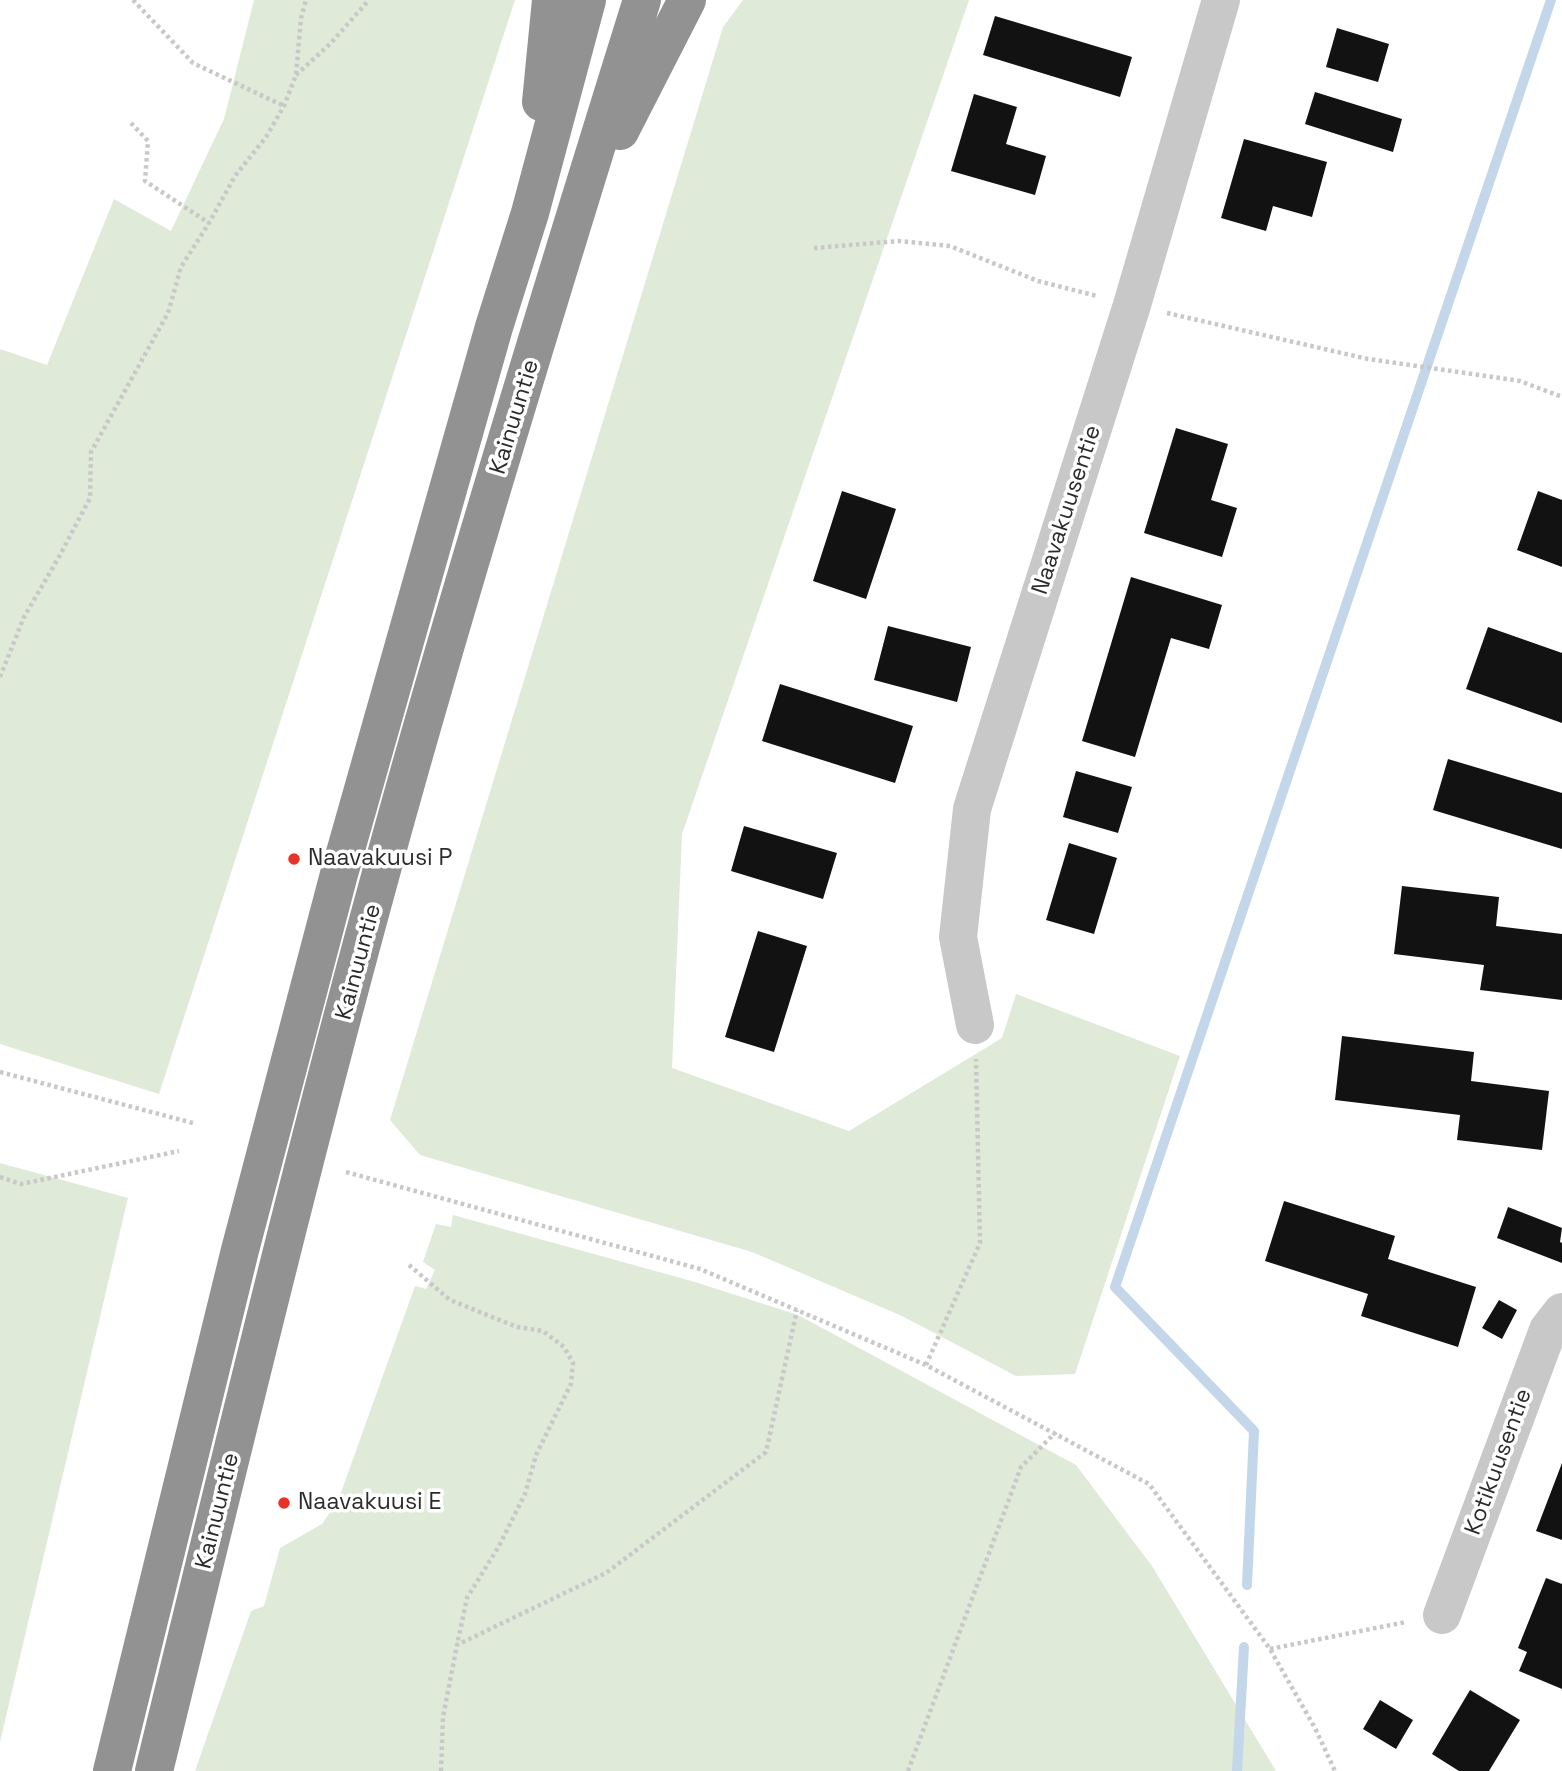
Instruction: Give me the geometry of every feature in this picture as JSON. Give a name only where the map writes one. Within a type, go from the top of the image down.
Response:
[{"type":"highway","points":[[530,214],[551,0]]},
{"type":"highway","name":"Kainuuntie","points":[[112,1771],[240,1250],[335,888],[494,327],[530,214],[587,0]]},
{"type":"highway","name":"Kainuuntie","points":[[154,1771],[282,1250],[410,769],[572,223],[642,0]]},
{"type":"highway","points":[[572,223],[687,0]]},
{"type":"street","name":"Naavakuusentie","points":[[975,1025],[958,937],[972,809],[1132,305],[1222,0]]},
{"type":"street","name":"Kotikuusentie","points":[[1442,1615],[1548,1330],[1562,1312]]},
{"type":"path","points":[[133,0],[193,62],[284,106]]},
{"type":"path","points":[[0,677],[24,617],[90,498],[91,452],[168,313],[181,267],[235,176],[266,137],[284,106],[296,75],[301,18],[306,0]]},
{"type":"path","points":[[296,75],[330,44],[369,0]]},
{"type":"path","points":[[131,123],[148,141],[145,181],[209,223]]},
{"type":"path","points":[[814,248],[899,241],[950,246],[1038,281],[1132,305],[1392,362],[1520,381],[1562,397]]},
{"type":"path","points":[[926,1365],[980,1243],[975,1025]]},
{"type":"path","points":[[0,1072],[193,1123]]},
{"type":"path","points":[[0,1177],[21,1184],[179,1151]]},
{"type":"path","points":[[346,1172],[700,1269],[926,1365],[1149,1484],[1270,1649],[1315,1728],[1335,1771]]},
{"type":"path","points":[[409,1265],[450,1300],[517,1327],[542,1331],[564,1347],[573,1363],[570,1384],[536,1455],[525,1494],[499,1546],[467,1598],[443,1717],[441,1771]]},
{"type":"path","points":[[457,1645],[606,1573],[766,1452],[797,1310]]},
{"type":"path","points":[[908,1771],[1021,1467],[1056,1432]]},
{"type":"path","points":[[1270,1649],[1442,1615]]},
{"type":"green space","points":[[254,0],[515,0],[159,1094],[0,1044],[0,349],[47,365],[114,199],[171,231],[224,119]]},
{"type":"green space","points":[[743,0],[969,0],[682,834],[672,1068],[849,1131],[1002,1038],[1016,994],[1180,1056],[1075,1374],[1016,1376],[902,1316],[752,1252],[420,1155],[390,1120],[723,27]]},
{"type":"green space","points":[[0,1163],[128,1198],[0,1742]]},
{"type":"green space","points":[[453,1215],[695,1282],[798,1315],[1076,1465],[1152,1566],[1276,1771],[195,1771],[251,1611],[264,1606],[280,1548],[322,1524],[338,1501],[415,1286],[426,1289],[435,1270],[423,1262],[436,1224],[451,1227]]},
{"type":"building","points":[[995,16],[1132,57],[1120,97],[983,55]]},
{"type":"building","points":[[1337,28],[1389,44],[1378,82],[1326,67]]},
{"type":"building","points":[[1315,92],[1402,119],[1393,152],[1305,124]]},
{"type":"building","points":[[974,94],[1017,107],[1006,144],[1046,156],[1035,195],[951,171]]},
{"type":"building","points":[[1244,139],[1327,162],[1312,217],[1273,206],[1266,231],[1221,218]]},
{"type":"building","points":[[1176,428],[1228,444],[1211,500],[1237,508],[1222,557],[1144,533]]},
{"type":"building","points":[[842,491],[896,509],[866,599],[813,581]]},
{"type":"building","points":[[1538,491],[1562,500],[1562,567],[1517,550]]},
{"type":"building","points":[[1131,577],[1222,605],[1209,649],[1171,638],[1135,757],[1082,741]]},
{"type":"building","points":[[888,626],[971,647],[957,702],[874,680]]},
{"type":"building","points":[[1488,627],[1562,653],[1562,723],[1466,689]]},
{"type":"building","points":[[780,684],[913,726],[895,783],[762,741]]},
{"type":"building","points":[[1448,759],[1562,793],[1562,849],[1433,810]]},
{"type":"building","points":[[1076,771],[1132,787],[1118,833],[1063,817]]},
{"type":"building","points":[[744,826],[837,853],[823,899],[731,871]]},
{"type":"building","points":[[1069,843],[1117,858],[1094,934],[1046,920]]},
{"type":"building","points":[[1402,886],[1499,897],[1496,926],[1562,934],[1562,1000],[1480,990],[1484,965],[1394,954]]},
{"type":"building","points":[[758,931],[807,946],[774,1052],[725,1037]]},
{"type":"building","points":[[1342,1036],[1474,1052],[1471,1081],[1549,1091],[1542,1150],[1457,1140],[1460,1115],[1335,1100]]},
{"type":"building","points":[[1284,1201],[1395,1236],[1388,1259],[1476,1287],[1458,1347],[1361,1316],[1368,1294],[1265,1261]]},
{"type":"building","points":[[1508,1207],[1562,1228],[1562,1263],[1497,1238]]},
{"type":"building","points":[[1499,1300],[1517,1310],[1502,1339],[1482,1328]]},
{"type":"building","points":[[1562,1463],[1562,1540],[1536,1531]]},
{"type":"building","points":[[1546,1578],[1562,1584],[1562,1689],[1519,1671],[1527,1652],[1518,1648]]},
{"type":"building","points":[[1470,1690],[1520,1720],[1489,1771],[1459,1771],[1432,1754]]},
{"type":"building","points":[[1380,1700],[1413,1720],[1396,1749],[1363,1729]]},
{"type":"waterway","points":[[1247,1585],[1254,1431],[1115,1287],[1551,0]]},
{"type":"waterway","points":[[1237,1771],[1244,1647]]},
{"type":"place","name":"Naavakuusi P","points":[[294,859]]},
{"type":"place","name":"Naavakuusi E","points":[[284,1503]]}]
